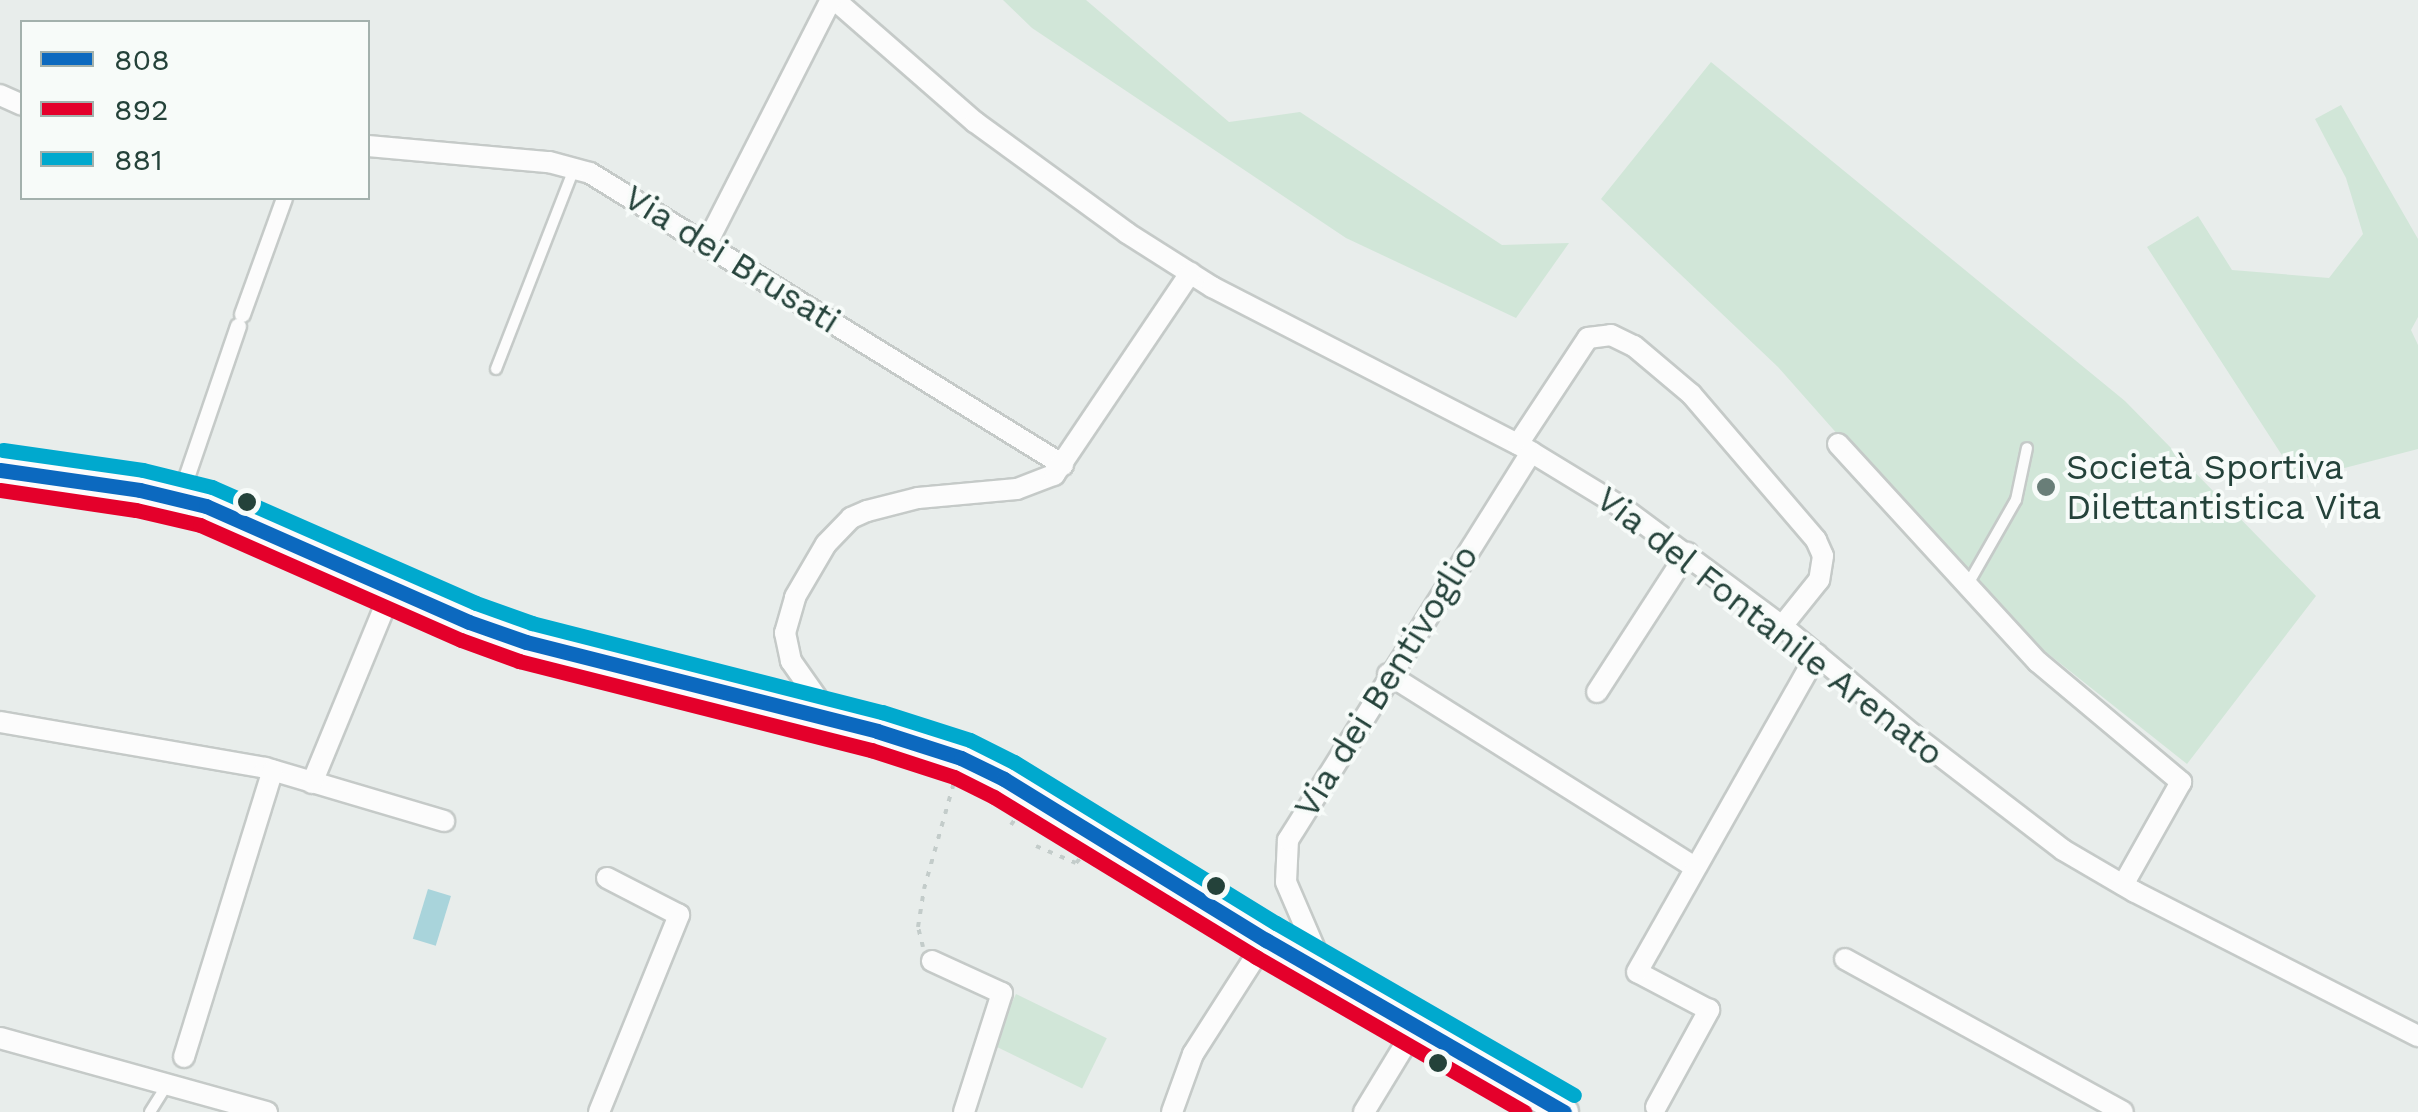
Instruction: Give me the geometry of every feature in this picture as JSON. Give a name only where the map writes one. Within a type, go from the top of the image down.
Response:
[{"type":"main road","points":[[0,470],[179,498],[238,518],[392,589],[526,642],[831,718],[961,758],[1562,1112]]},
{"type":"street","points":[[707,243],[833,0]]},
{"type":"street","name":"Via del Fontanile Arenato","points":[[833,0],[975,122],[1190,273],[1524,448],[1687,553],[2013,813],[2124,885],[2418,1036]]},
{"type":"street","name":"Via dei Brusati","points":[[370,146],[574,168],[607,182],[1064,466]]},
{"type":"street","points":[[179,498],[283,200]]},
{"type":"street","points":[[831,718],[791,660],[785,633],[802,582],[837,530],[857,514],[880,507],[1023,488],[1064,466],[1190,273]]},
{"type":"street","name":"Via dei Bentivoglio","points":[[1326,975],[1291,896],[1286,846],[1588,338],[1610,335],[1634,346],[1691,394],[1816,540],[1823,556],[1822,574],[1782,626]]},
{"type":"street","points":[[1838,444],[2064,686],[2182,782],[2124,885]]},
{"type":"street","points":[[1597,692],[1687,553]]},
{"type":"street","points":[[312,783],[392,589]]},
{"type":"street","points":[[1656,1107],[1710,1010],[1637,972],[1817,654]]},
{"type":"street","points":[[1388,674],[1694,867]]},
{"type":"street","points":[[0,722],[273,770],[444,821]]},
{"type":"street","points":[[171,1086],[184,1057],[273,770]]},
{"type":"street","points":[[599,1112],[679,915],[606,878]]},
{"type":"street","points":[[1172,1112],[1193,1054],[1266,940]]},
{"type":"street","points":[[1845,959],[2123,1112]]},
{"type":"street","points":[[932,960],[1002,994],[964,1112]]},
{"type":"street","points":[[1364,1112],[1414,1028]]},
{"type":"street","points":[[0,1038],[267,1112]]},
{"type":"lane","points":[[496,369],[574,168]]},
{"type":"lane","points":[[1968,585],[2016,500],[2026,448]]},
{"type":"lane","points":[[150,1112],[171,1086]]},
{"type":"path","points":[[932,960],[925,954],[918,927],[961,758]]},
{"type":"path","points":[[1036,846],[1076,864],[1097,836]]},
{"type":"green space","points":[[1003,0],[1086,0],[1229,122],[1300,112],[1502,245],[1569,243],[1516,318],[1346,238],[1032,28]]},
{"type":"green space","name":"Società Sportiva Dilettantistica Vita","points":[[1711,62],[2125,401],[2316,596],[2187,764],[1994,611],[1778,367],[1601,199]]},
{"type":"green space","points":[[2341,105],[2418,239],[2418,317],[2411,330],[2418,345],[2418,449],[2298,480],[2147,247],[2198,216],[2232,270],[2329,278],[2363,234],[2346,178],[2315,119]]},
{"type":"green space","points":[[1016,994],[1107,1038],[1082,1089],[991,1044]]},
{"type":"water","points":[[428,889],[451,896],[436,946],[413,939]]},
{"type":"transit line","name":"881","points":[[3,450],[143,470],[212,487],[476,603],[532,623],[882,712],[970,740],[1014,762],[1276,923],[1574,1095]]},
{"type":"transit line","name":"808","points":[[0,470],[140,490],[206,506],[469,622],[526,642],[877,731],[961,758],[1004,779],[1266,940],[1564,1112]]},
{"type":"transit line","name":"892","points":[[0,490],[136,510],[200,525],[461,640],[519,661],[871,750],[954,777],[994,797],[1256,957],[1524,1112]]},
{"type":"place","name":"Società Sportiva Dilettantistica Vita","points":[[2046,487]]}]
